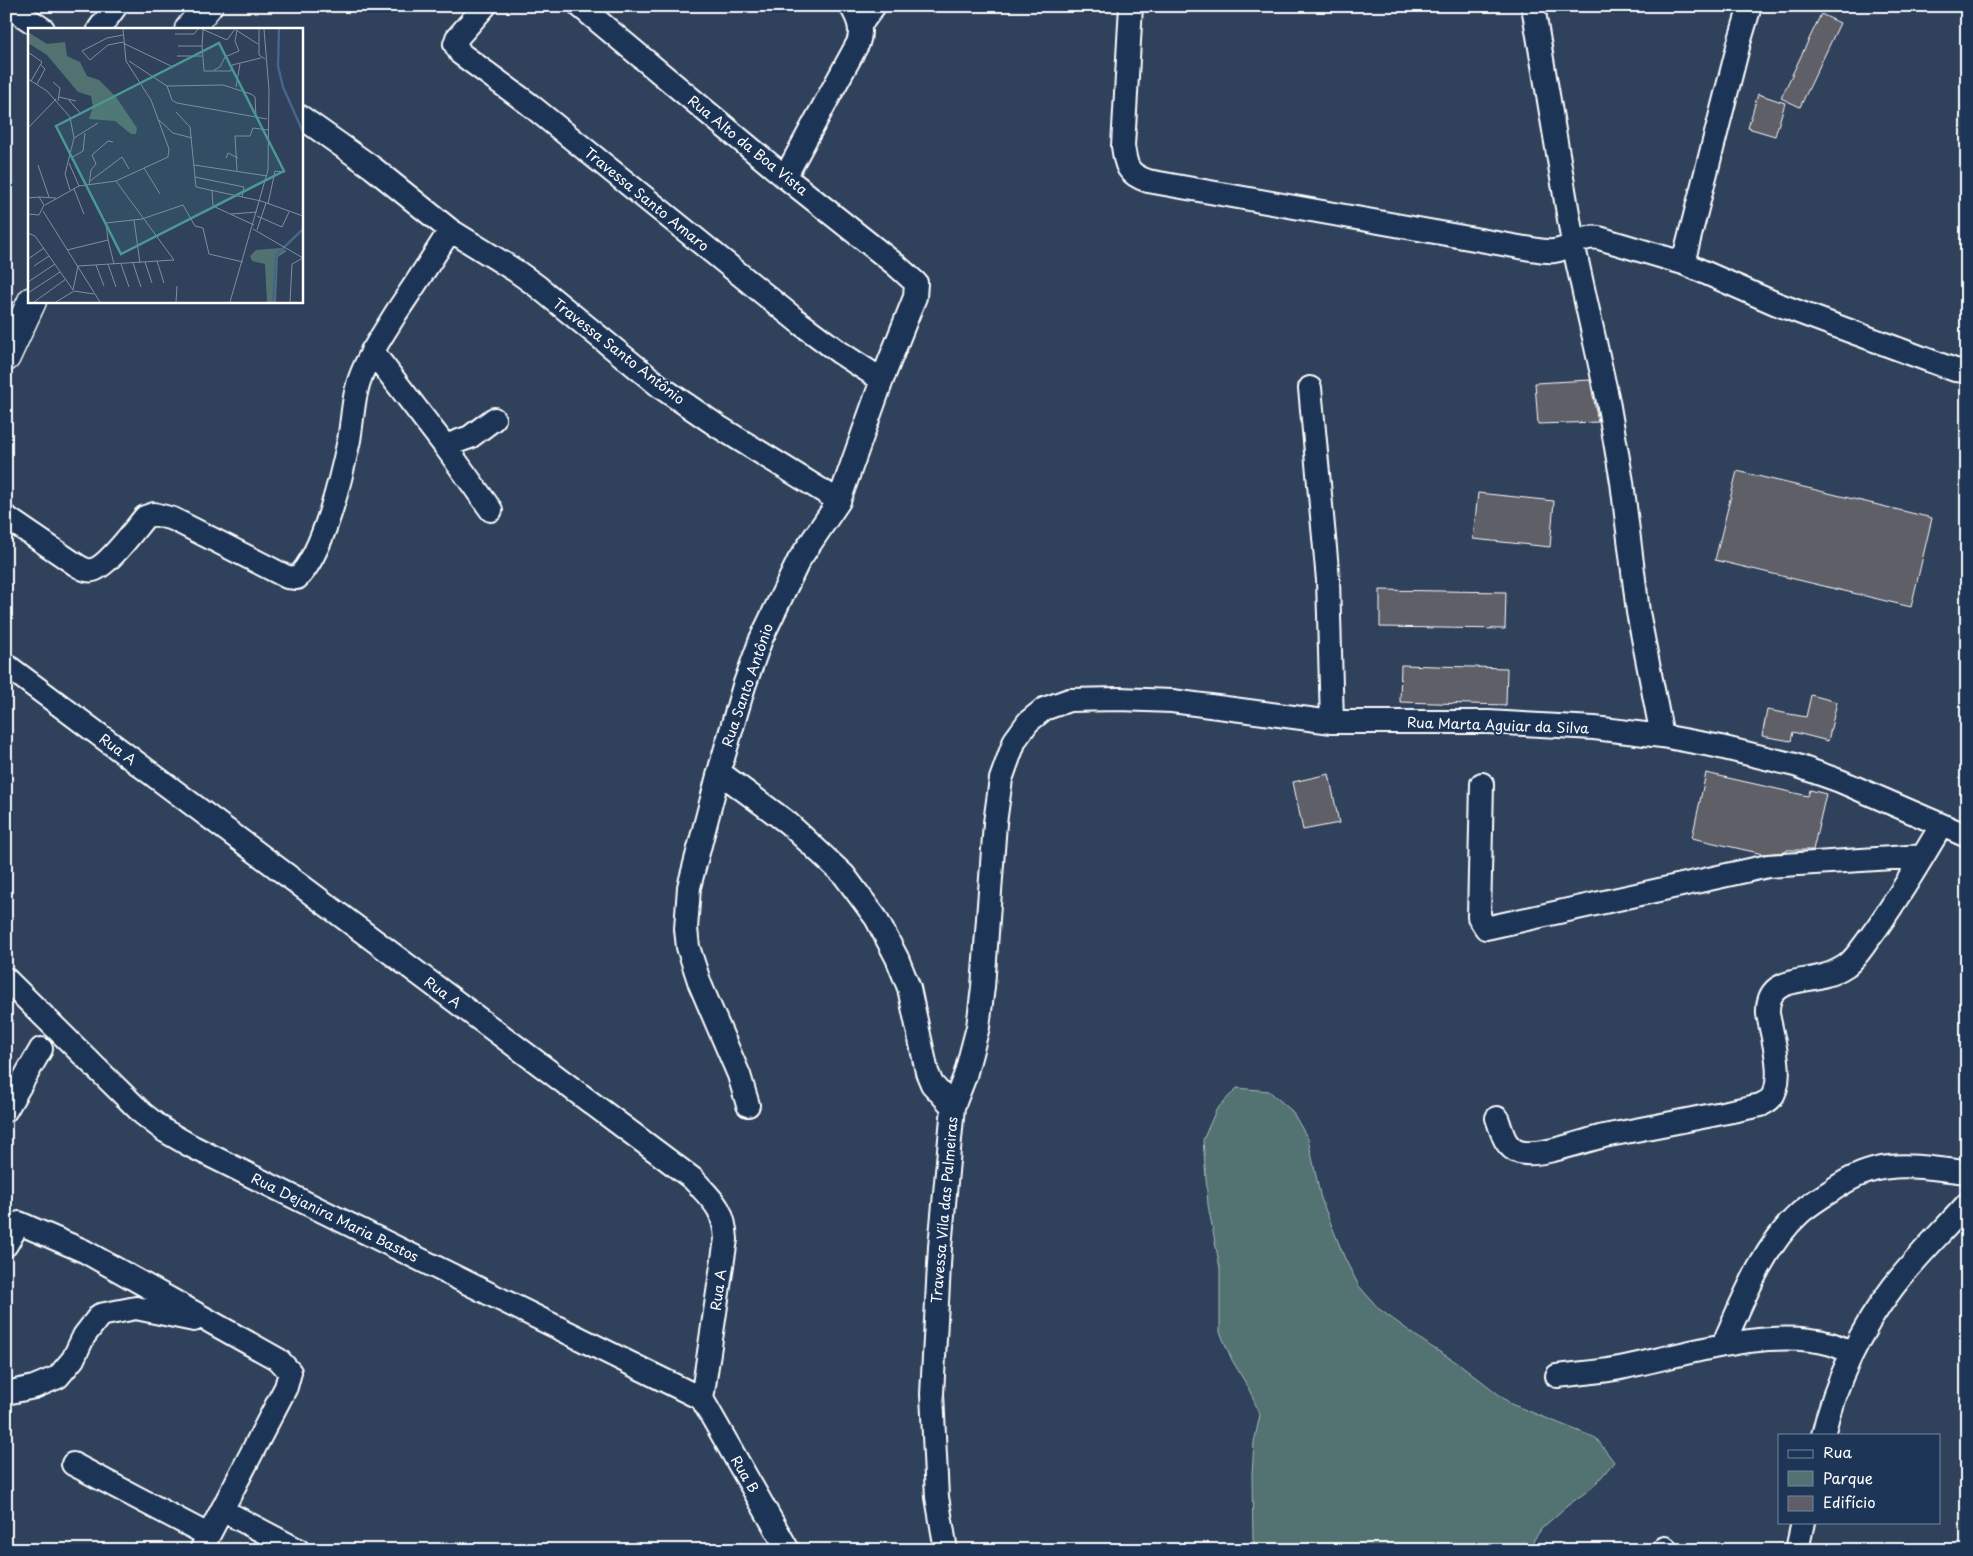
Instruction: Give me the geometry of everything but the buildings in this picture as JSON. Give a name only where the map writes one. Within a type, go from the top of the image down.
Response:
[{"type":"main road","points":[[189,28],[208,6]]},
{"type":"main road","points":[[6,357],[32,302]]},
{"type":"street","points":[[8,6],[41,28]]},
{"type":"street","points":[[100,28],[116,6]]},
{"type":"street","name":"Travessa Santo Amaro","points":[[485,6],[457,38],[456,44],[461,54],[529,104],[800,323],[838,352],[882,380]]},
{"type":"street","name":"Rua Alto da Boa Vista","points":[[580,6],[785,177],[896,264],[916,283]]},
{"type":"street","points":[[785,177],[856,25],[874,6]]},
{"type":"street","points":[[1131,6],[1123,146],[1125,163],[1137,177],[1148,182],[1428,230],[1490,243],[1554,251],[1589,236],[1599,238],[1683,263],[1777,304],[1955,370],[1967,371]]},
{"type":"street","points":[[1533,6],[1573,243],[1608,401],[1622,482],[1638,612],[1662,736]]},
{"type":"street","points":[[1683,263],[1750,6]]},
{"type":"street","name":"Travessa Santo Antônio","points":[[302,118],[373,168],[450,230],[516,270],[662,388],[719,427],[839,501]]},
{"type":"street","points":[[6,517],[74,564],[86,570],[93,570],[104,563],[145,517],[154,514],[173,519],[287,577],[297,578],[309,561],[321,538],[327,520],[348,441],[356,390],[372,351],[450,230]]},
{"type":"street","name":"Rua Santo Antônio","points":[[748,1105],[739,1075],[700,984],[688,947],[686,929],[689,887],[744,686],[770,617],[799,560],[839,501],[882,380],[915,297],[916,283]]},
{"type":"street","points":[[372,351],[445,446],[491,510]]},
{"type":"street","points":[[1310,388],[1328,580],[1332,722]]},
{"type":"street","points":[[445,446],[470,437],[494,419]]},
{"type":"street","name":"Rua A","points":[[6,665],[693,1179],[717,1205],[725,1222],[726,1239],[702,1399]]},
{"type":"street","name":"Rua Marta Aguiar da Silva","points":[[1044,709],[1069,700],[1172,701],[1332,722],[1488,722],[1594,728],[1662,736],[1716,746],[1795,765],[1840,781],[1967,836]]},
{"type":"street","name":"Travessa Vila das Palmeiras","points":[[946,1550],[937,1497],[932,1394],[940,1247],[953,1107],[978,1027],[983,987],[995,823],[1001,778],[1016,740],[1028,722],[1044,709]]},
{"type":"street","points":[[719,772],[788,823],[844,876],[876,918],[897,958],[909,988],[927,1072],[932,1084],[953,1107]]},
{"type":"street","points":[[1482,784],[1479,917],[1486,928],[1768,866],[1923,856]]},
{"type":"street","points":[[1497,1118],[1506,1142],[1513,1149],[1529,1152],[1545,1151],[1602,1137],[1761,1105],[1770,1099],[1776,1089],[1779,1075],[1768,1006],[1775,989],[1783,984],[1826,976],[1841,969],[1852,960],[1882,921],[1941,826]]},
{"type":"street","name":"Rua Dejanira Maria Bastos","points":[[6,979],[143,1114],[165,1131],[702,1399]]},
{"type":"street","points":[[6,1110],[41,1050]]},
{"type":"street","points":[[1723,1345],[1743,1301],[1775,1242],[1799,1214],[1813,1203],[1837,1186],[1867,1171],[1892,1166],[1967,1172]]},
{"type":"street","points":[[1823,1434],[1838,1388],[1852,1353],[1871,1318],[1893,1287],[1967,1204]]},
{"type":"street","points":[[6,1245],[19,1223],[84,1251],[279,1360],[290,1372],[286,1387],[205,1543],[73,1464]]},
{"type":"street","points":[[6,1393],[34,1387],[58,1377],[73,1359],[84,1336],[100,1316],[136,1308],[214,1324]]},
{"type":"street","points":[[1557,1376],[1623,1368],[1723,1345],[1784,1339],[1832,1344],[1852,1353]]},
{"type":"street","name":"Rua B","points":[[702,1399],[788,1550]]},
{"type":"street","points":[[222,1510],[298,1550]]},
{"type":"street","points":[[1797,1550],[1803,1524]]},
{"type":"green space","points":[[1237,1088],[1269,1091],[1292,1111],[1308,1139],[1321,1199],[1345,1259],[1359,1286],[1379,1309],[1430,1346],[1461,1365],[1511,1404],[1596,1438],[1614,1462],[1593,1487],[1542,1528],[1527,1550],[1257,1550],[1253,1540],[1252,1475],[1254,1442],[1260,1415],[1220,1332],[1220,1268],[1208,1205],[1203,1140],[1216,1110]]}]
